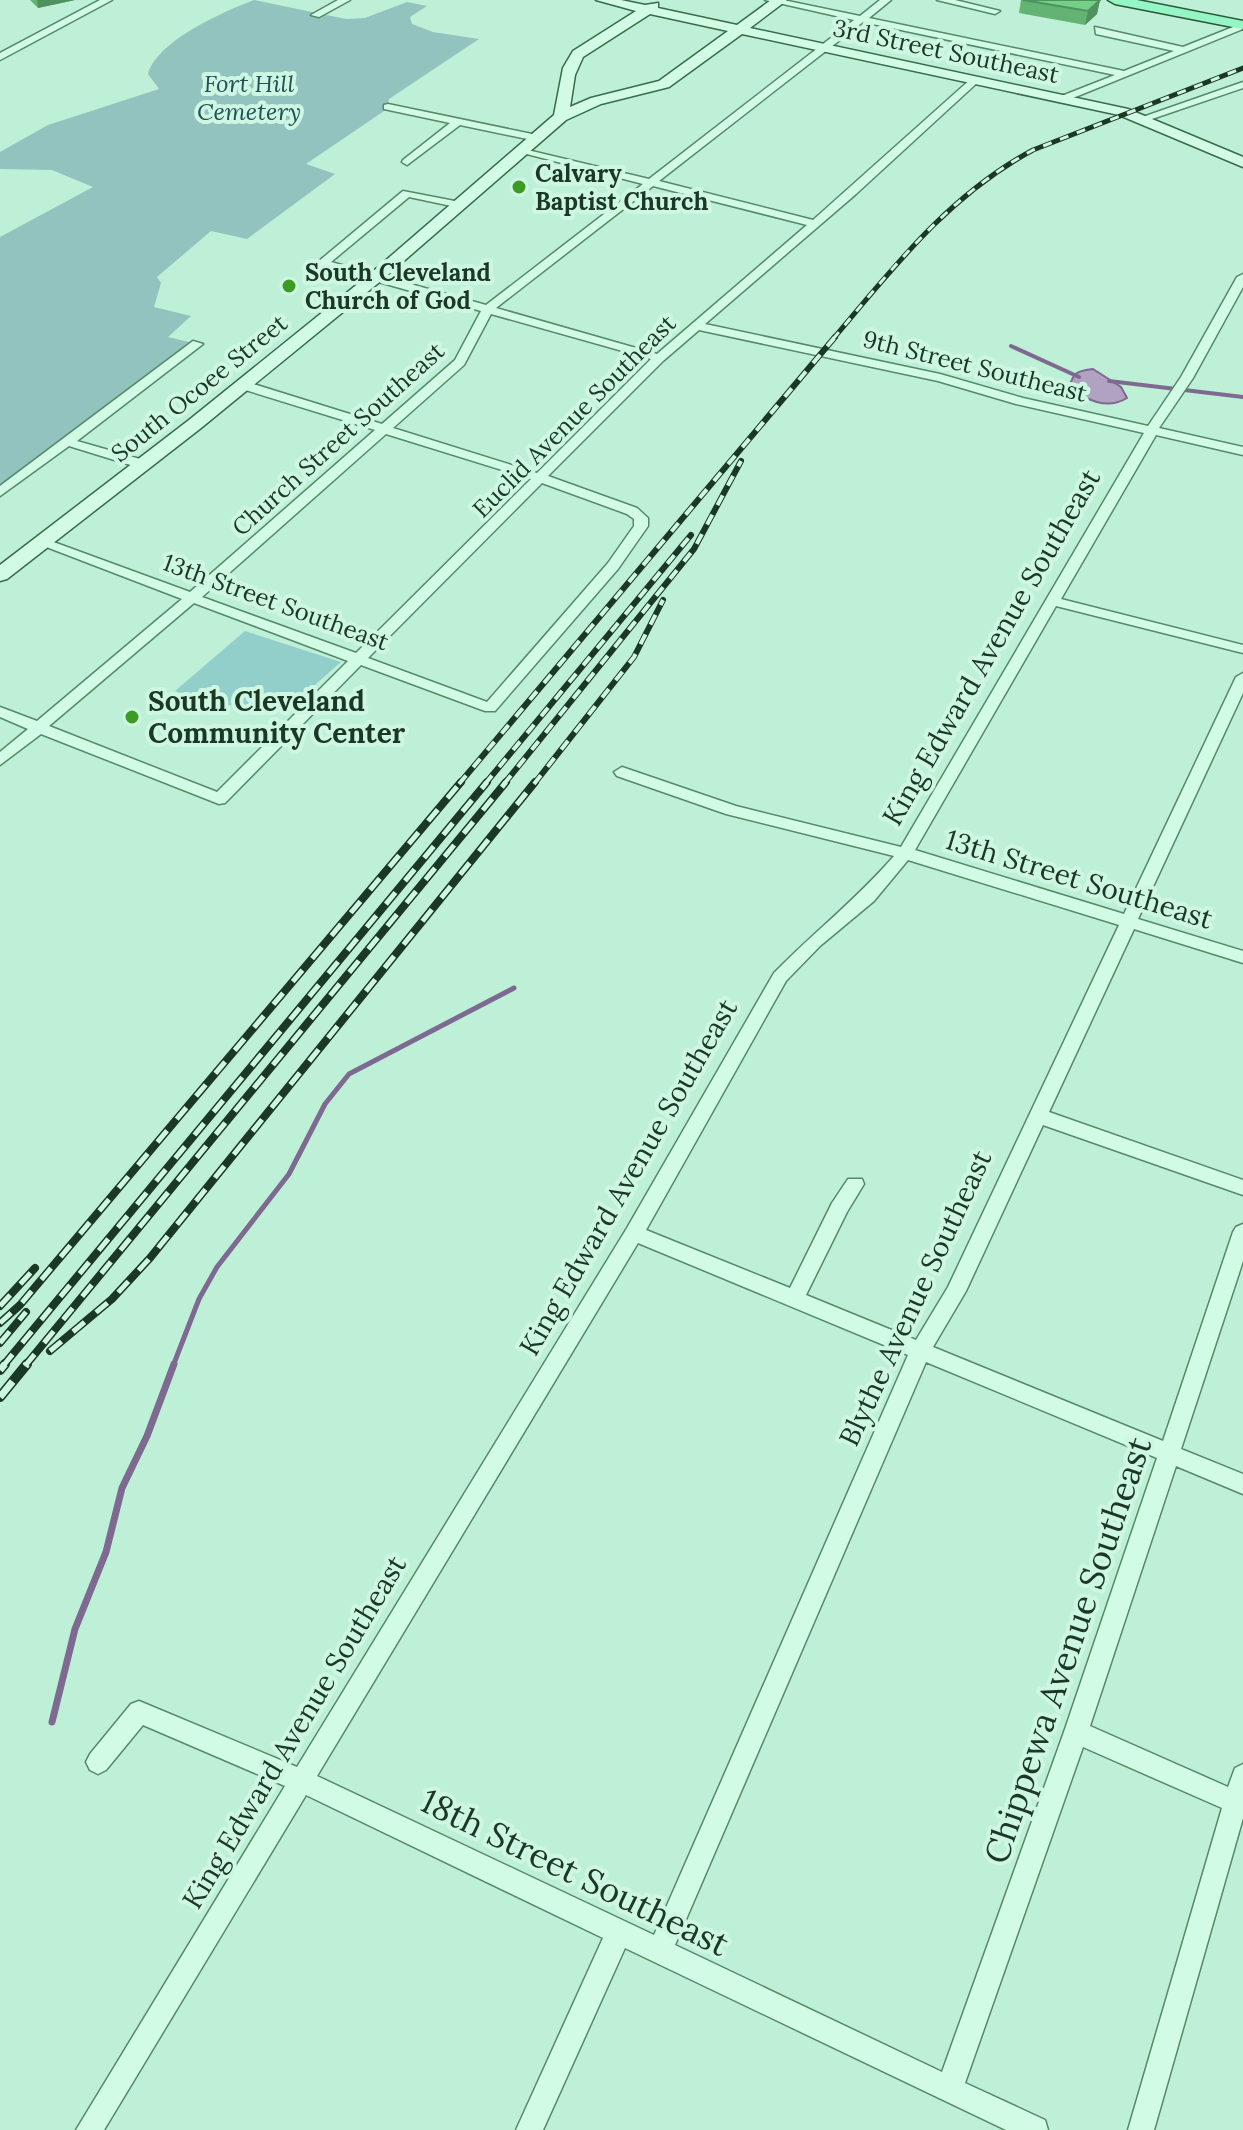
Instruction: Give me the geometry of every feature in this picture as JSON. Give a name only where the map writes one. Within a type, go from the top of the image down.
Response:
[{"type":"main road","points":[[1115,0],[1243,26]]},
{"type":"street","points":[[0,57],[107,0]]},
{"type":"street","points":[[316,15],[345,0]]},
{"type":"street","name":"3rd Street Southeast","points":[[603,0],[1063,99],[1142,119],[1243,162]]},
{"type":"street","points":[[561,117],[567,97],[569,64],[578,54],[663,0]]},
{"type":"street","name":"Church Street Southeast","points":[[0,760],[194,596],[460,362],[487,310],[886,0]]},
{"type":"street","points":[[942,0],[995,11]]},
{"type":"street","points":[[776,1],[1121,73]]},
{"type":"street","name":"South Ocoee Street","points":[[5,566],[43,543],[243,385],[376,277],[561,117],[593,102],[664,84],[776,1]]},
{"type":"street","points":[[1063,99],[1243,26]]},
{"type":"street","points":[[1098,29],[1099,32],[1185,50]]},
{"type":"street","name":"Euclid Avenue Southeast","points":[[38,727],[219,799],[659,358],[975,80]]},
{"type":"street","points":[[1142,119],[1239,89]]},
{"type":"street","points":[[567,97],[593,102]]},
{"type":"street","points":[[388,107],[458,122],[650,182],[814,224]]},
{"type":"street","points":[[407,162],[458,122]]},
{"type":"street","points":[[461,205],[407,193],[323,263],[659,358]]},
{"type":"street","name":"King Edward Avenue Southeast","points":[[89,2130],[634,1233],[780,977],[814,942],[868,897],[905,853],[1168,403],[1187,378],[1243,277]]},
{"type":"street","name":"9th Street Southeast","points":[[696,326],[927,375],[1020,401],[1243,451]]},
{"type":"street","points":[[0,492],[197,344]]},
{"type":"street","points":[[243,385],[541,478]]},
{"type":"street","points":[[68,442],[142,464]]},
{"type":"street","name":"13th Street Southeast","points":[[43,543],[194,596],[490,708],[628,546],[642,521],[632,511],[541,478]]},
{"type":"street","points":[[1053,601],[1243,649]]},
{"type":"street","name":"Blythe Avenue Southeast","points":[[659,1953],[920,1352],[956,1291],[1036,1115],[1236,712],[1243,677]]},
{"type":"street","points":[[0,712],[38,727]]},
{"type":"street","name":"13th Street Southeast","points":[[622,772],[732,810],[905,853],[1243,957]]},
{"type":"street","points":[[1036,1115],[1243,1188]]},
{"type":"street","points":[[794,1300],[839,1208],[855,1184]]},
{"type":"street","name":"Chippewa Avenue Southeast","points":[[950,2087],[1076,1732],[1243,1232]]},
{"type":"street","points":[[634,1233],[1243,1484]]},
{"type":"street","name":"18th Street Southeast","points":[[98,1762],[139,1712],[300,1780],[1035,2130]]},
{"type":"street","points":[[1076,1732],[1237,1803]]},
{"type":"street","points":[[1141,2130],[1243,1776]]},
{"type":"street","points":[[529,2130],[618,1934]]},
{"type":"shaded area","points":[[1093,369],[1121,387],[1127,398],[1120,402],[1097,402],[1070,385],[1078,372]]},
{"type":"shaded area","points":[[245,631],[341,662],[291,706],[210,705],[175,691]]},
{"type":"green space","name":"Fort Hill Cemetery","points":[[254,0],[346,19],[365,18],[407,2],[427,6],[410,17],[412,24],[433,32],[479,39],[389,99],[387,109],[306,164],[335,174],[247,239],[211,231],[157,277],[161,283],[154,307],[191,316],[168,337],[193,343],[0,488],[0,237],[93,187],[52,170],[0,169],[0,152],[48,125],[159,89],[148,74],[164,50],[193,29]]},
{"type":"building","points":[[1023,0],[1100,0],[1088,11]]},
{"type":"waterway","points":[[1011,346],[1079,377]]},
{"type":"waterway","points":[[1109,381],[1243,397]]},
{"type":"waterway","points":[[173,1366],[199,1299],[217,1267],[289,1174],[325,1104],[349,1074],[514,988]]},
{"type":"waterway","points":[[52,1722],[75,1629],[106,1552],[122,1488],[147,1436],[174,1364]]},
{"type":"railway","points":[[833,339],[924,235],[1003,168],[1033,150],[1243,68]]},
{"type":"railway","points":[[459,784],[835,337]]},
{"type":"railway","points":[[504,784],[694,549],[741,461]]},
{"type":"railway","points":[[485,784],[691,535]]},
{"type":"railway","points":[[534,784],[634,657],[663,600]]},
{"type":"railway","points":[[0,1323],[20,1305],[461,782]]},
{"type":"railway","points":[[3,1366],[487,782]]},
{"type":"railway","points":[[25,1366],[506,782]]},
{"type":"railway","points":[[50,1351],[112,1299],[150,1258],[535,782]]},
{"type":"railway","points":[[0,1306],[35,1268]]},
{"type":"railway","points":[[0,1343],[26,1312]]},
{"type":"railway","points":[[0,1370],[5,1364]]},
{"type":"railway","points":[[0,1397],[27,1364]]},
{"type":"place","name":"Calvary Baptist Church","points":[[519,187]]},
{"type":"place","name":"South Cleveland Church of God","points":[[289,286]]},
{"type":"place","name":"South Cleveland Community Center","points":[[132,717]]}]
